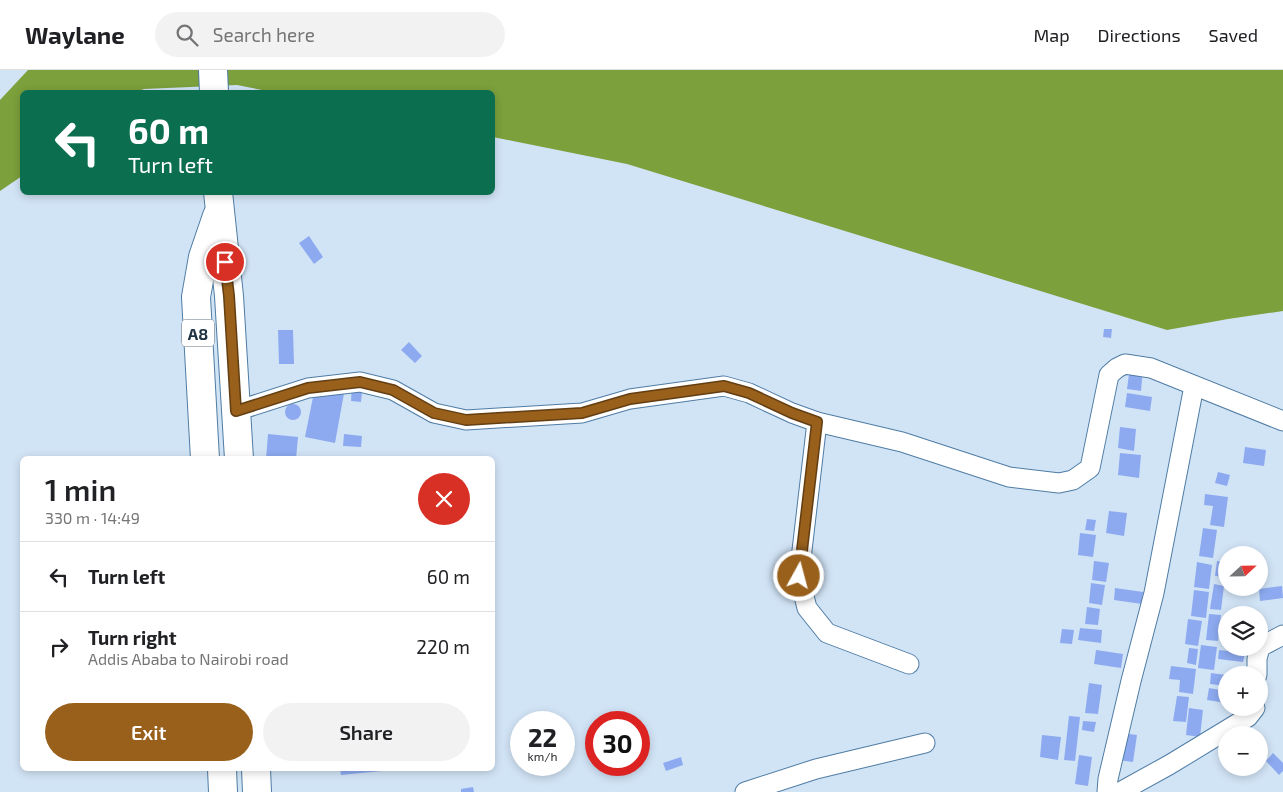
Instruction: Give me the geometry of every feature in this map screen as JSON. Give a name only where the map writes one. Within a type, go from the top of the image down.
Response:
[{"type":"highway","points":[[213,70],[214,90]]},
{"type":"highway","name":"A8","points":[[218,201],[229,296],[238,456]]},
{"type":"highway","name":"A8","points":[[205,456],[196,297],[203,257],[218,201]]},
{"type":"highway","points":[[222,771],[223,792]]},
{"type":"highway","points":[[256,771],[257,792]]},
{"type":"street","points":[[236,411],[308,388],[360,382],[393,390],[434,413],[466,420],[582,413],[630,399],[724,386],[749,393],[792,413],[817,422],[902,442],[1009,477],[1058,483],[1073,480],[1090,468],[1109,375],[1125,364],[1151,368],[1283,420]]},
{"type":"street","points":[[1106,792],[1131,681],[1154,593],[1194,386]]},
{"type":"street","points":[[817,422],[799,576],[807,608],[827,633],[909,664]]},
{"type":"street","points":[[1257,666],[1260,647],[1283,636]]},
{"type":"street","points":[[1120,792],[1147,786],[1249,716]]},
{"type":"street","points":[[745,792],[816,769],[925,744]]},
{"type":"shaded area","points":[[28,70],[1283,70],[1283,311],[1167,330],[627,164],[495,137],[495,90],[262,90],[237,85],[142,90],[20,90],[20,177],[0,191],[0,100]]},
{"type":"building","points":[[309,236],[323,257],[314,264],[299,243]]},
{"type":"building","points":[[1104,329],[1112,329],[1111,338],[1103,337]]},
{"type":"building","points":[[278,330],[293,330],[294,364],[279,364]]},
{"type":"building","points":[[409,342],[422,356],[415,363],[401,350]]},
{"type":"building","points":[[1130,367],[1143,368],[1141,391],[1127,389]]},
{"type":"building","points":[[352,381],[363,382],[361,402],[351,401]]},
{"type":"building","points":[[316,382],[345,388],[335,443],[305,437]]},
{"type":"building","points":[[1127,393],[1152,397],[1150,411],[1125,407]]},
{"type":"building","points":[[290,404],[296,404],[301,409],[299,418],[290,420],[285,415],[285,409]]},
{"type":"building","points":[[1120,427],[1136,429],[1134,451],[1118,448]]},
{"type":"building","points":[[268,434],[298,437],[296,456],[266,456]]},
{"type":"building","points":[[344,434],[362,436],[361,447],[343,446]]},
{"type":"building","points":[[1245,447],[1266,450],[1264,466],[1243,463]]},
{"type":"building","points":[[1120,453],[1141,455],[1139,478],[1118,475]]},
{"type":"building","points":[[1218,472],[1230,475],[1227,486],[1215,483]]},
{"type":"building","points":[[1205,494],[1228,497],[1224,527],[1210,525],[1213,506],[1204,505]]},
{"type":"building","points":[[1109,511],[1127,513],[1124,536],[1106,533]]},
{"type":"building","points":[[1087,519],[1096,520],[1094,531],[1085,530]]},
{"type":"building","points":[[1203,528],[1217,530],[1213,558],[1199,556]]},
{"type":"building","points":[[1080,533],[1096,535],[1093,557],[1078,555]]},
{"type":"building","points":[[1094,561],[1109,563],[1106,582],[1092,580]]},
{"type":"building","points":[[1217,561],[1218,561],[1218,576],[1215,576]]},
{"type":"building","points":[[1197,562],[1212,565],[1209,589],[1194,587]]},
{"type":"building","points":[[1091,583],[1105,585],[1102,605],[1089,603]]},
{"type":"building","points":[[1214,584],[1218,585],[1218,596],[1223,596],[1222,606],[1218,606],[1218,610],[1210,609]]},
{"type":"building","points":[[1282,586],[1283,598],[1260,601],[1260,596],[1268,596],[1268,588]]},
{"type":"building","points":[[1115,588],[1143,592],[1142,604],[1114,600]]},
{"type":"building","points":[[1194,590],[1209,592],[1206,618],[1191,616]]},
{"type":"building","points":[[1087,607],[1100,609],[1098,625],[1085,624]]},
{"type":"building","points":[[1209,614],[1218,615],[1218,641],[1206,640]]},
{"type":"building","points":[[1188,619],[1202,621],[1198,646],[1185,644]]},
{"type":"building","points":[[1080,628],[1102,630],[1101,643],[1078,640]]},
{"type":"building","points":[[1062,629],[1074,630],[1072,644],[1060,643]]},
{"type":"building","points":[[1201,645],[1217,647],[1214,670],[1198,668]]},
{"type":"building","points":[[1189,648],[1198,649],[1196,665],[1187,663]]},
{"type":"building","points":[[1096,650],[1123,654],[1121,668],[1094,664]]},
{"type":"building","points":[[1218,656],[1244,656],[1243,662],[1218,659]]},
{"type":"building","points":[[1171,666],[1196,669],[1193,694],[1179,692],[1180,680],[1169,679]]},
{"type":"building","points":[[1211,673],[1218,674],[1218,685],[1210,684]]},
{"type":"building","points":[[1089,683],[1102,685],[1098,714],[1085,713]]},
{"type":"building","points":[[1209,688],[1218,690],[1218,702],[1207,700]]},
{"type":"building","points":[[1177,696],[1189,697],[1186,722],[1173,721]]},
{"type":"building","points":[[1189,708],[1203,710],[1200,737],[1186,735]]},
{"type":"building","points":[[1069,716],[1080,717],[1075,761],[1064,760]]},
{"type":"building","points":[[1083,721],[1096,722],[1094,732],[1082,730]]},
{"type":"building","points":[[1122,733],[1137,735],[1133,762],[1118,760]]},
{"type":"building","points":[[1042,735],[1061,737],[1058,760],[1040,757]]},
{"type":"building","points":[[1273,753],[1283,763],[1283,771],[1279,775],[1268,763],[1268,759]]},
{"type":"building","points":[[1079,755],[1092,757],[1088,786],[1075,784]]},
{"type":"building","points":[[681,757],[683,765],[666,771],[663,763]]},
{"type":"building","points":[[340,771],[382,771],[341,775]]},
{"type":"building","points":[[473,787],[474,792],[461,792],[461,789]]},
{"type":"route","points":[[225,262],[236,411],[308,388],[360,382],[393,390],[434,413],[466,420],[582,413],[630,399],[724,386],[749,393],[792,413],[817,422],[799,576]]}]
